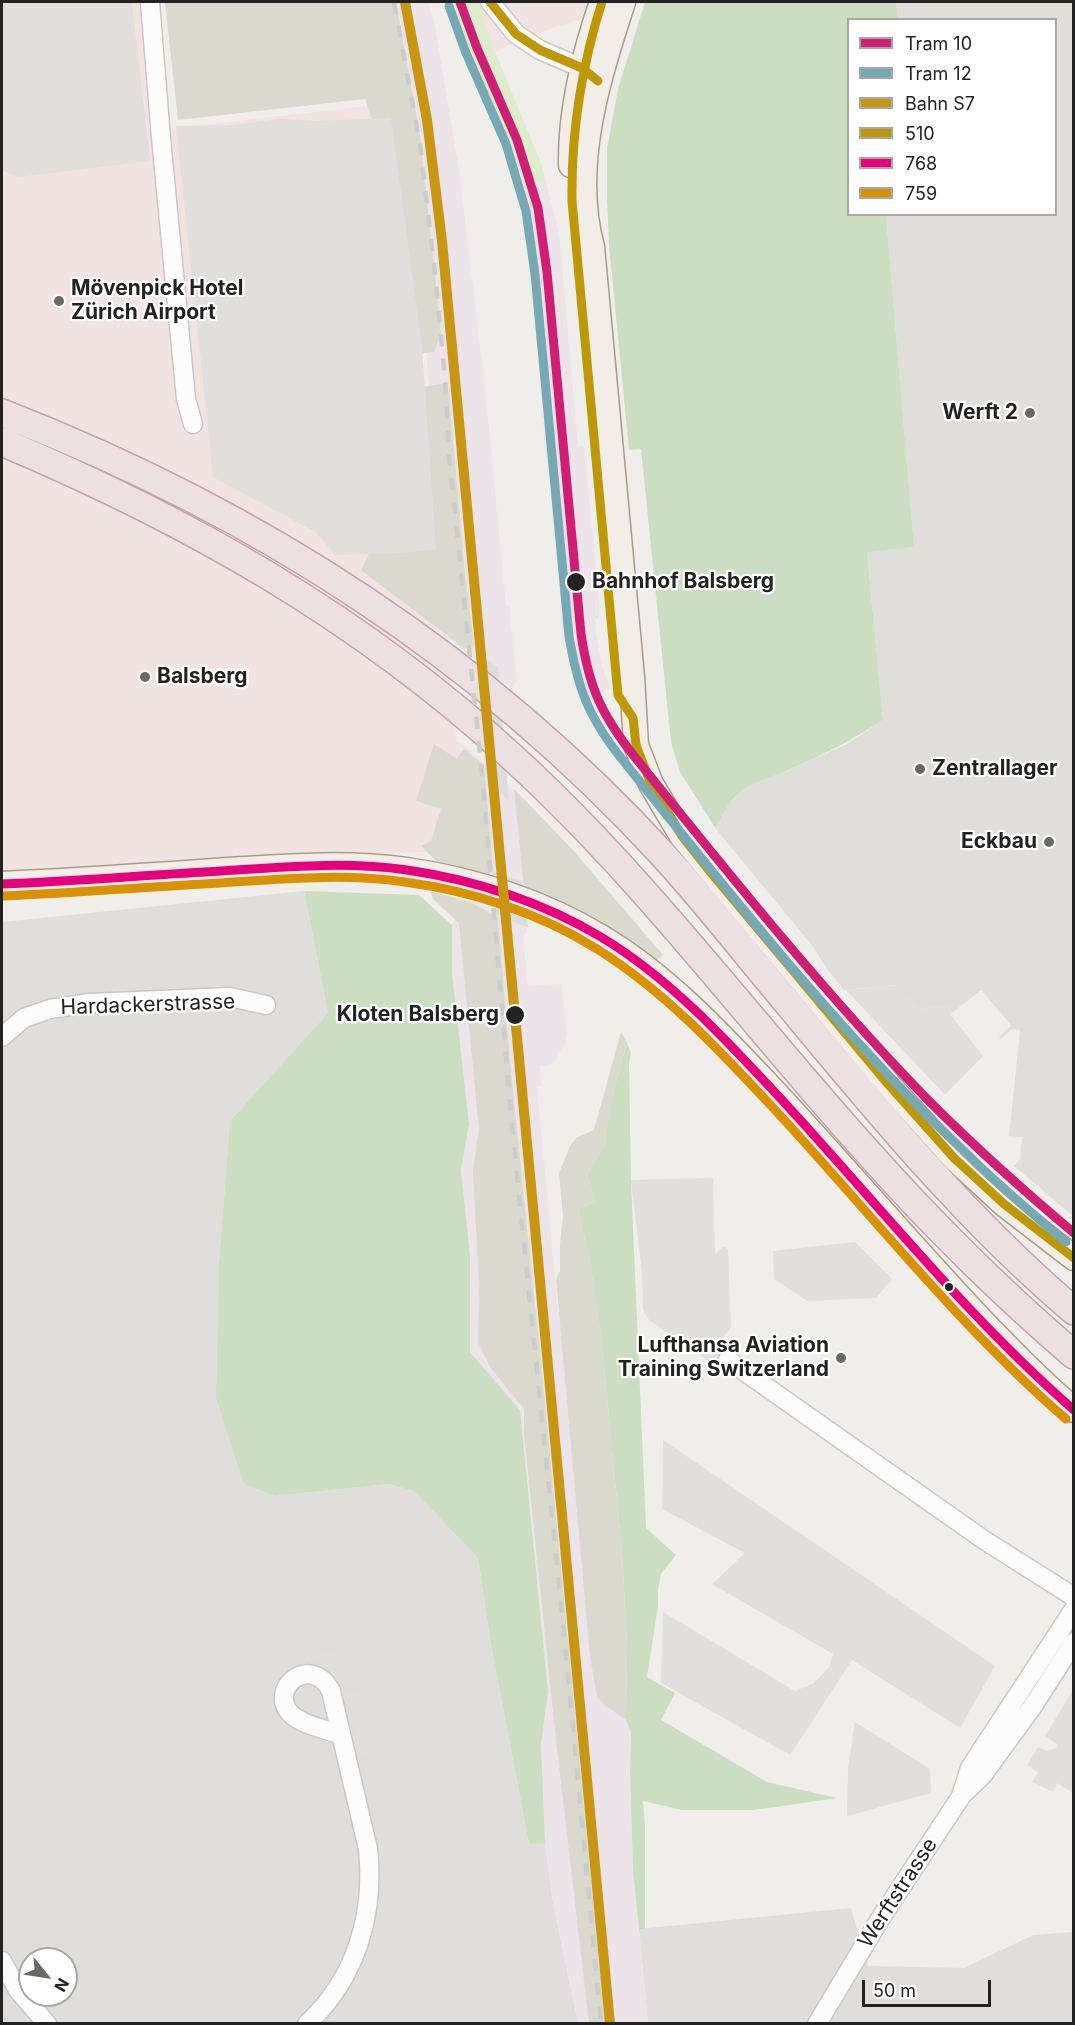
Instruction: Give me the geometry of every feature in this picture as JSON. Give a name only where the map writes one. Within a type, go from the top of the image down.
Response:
[{"type":"highway","points":[[2,413],[148,476],[271,540],[410,630],[529,724],[598,787],[664,856],[865,1096],[944,1185],[1004,1246],[1074,1311]]},
{"type":"highway","points":[[2,442],[103,486],[244,560],[368,640],[511,755],[636,883],[709,964],[863,1147],[913,1202],[997,1287],[1074,1355]]},
{"type":"main road","points":[[602,2],[590,74],[585,173],[586,224],[592,247],[632,676],[636,745],[651,784],[682,836],[888,1084],[954,1158],[1004,1204],[1074,1258]]},
{"type":"main road","points":[[590,74],[623,2]]},
{"type":"main road","points":[[2,884],[298,866],[356,866],[405,870],[474,884],[512,896],[581,926],[643,965],[680,995],[718,1031],[950,1286],[1033,1373],[1074,1410]]},
{"type":"street","points":[[150,2],[186,399],[193,424]]},
{"type":"street","points":[[495,7],[516,34],[527,43],[590,74]]},
{"type":"street","name":"Hardackerstrasse","points":[[2,1037],[24,1018],[50,1009],[90,1003],[230,997],[266,1005]]},
{"type":"street","points":[[728,1360],[984,1540],[1074,1597]]},
{"type":"street","name":"Werftstrasse","points":[[962,1795],[970,1768],[1074,1609]]},
{"type":"street","name":"Werftstrasse","points":[[817,2024],[880,1919],[962,1795],[982,1776],[1033,1706],[1074,1642]]},
{"type":"street","points":[[307,2024],[325,2006],[346,1975],[362,1936],[368,1912],[370,1886],[368,1849],[341,1735]]},
{"type":"street","points":[[2,1961],[18,1990],[47,2024]]},
{"type":"shaded area","points":[[2,2],[141,2],[152,131],[400,102],[466,850],[2,871]]},
{"type":"shaded area","points":[[2,2],[130,2],[132,4],[150,161],[18,177],[2,170]]},
{"type":"shaded area","points":[[165,2],[396,2],[420,135],[441,333],[434,352],[397,356],[376,130],[365,99],[178,120]]},
{"type":"shaded area","points":[[381,2],[429,2],[435,26],[459,169],[486,398],[506,605],[509,605],[517,681],[511,688],[448,638],[421,283]]},
{"type":"shaded area","points":[[454,2],[477,2],[541,163],[556,220],[578,446],[584,446],[599,603],[599,618],[595,619],[596,633],[602,665],[611,689],[588,698],[574,647],[564,648],[560,606],[566,605],[552,463],[547,463],[543,423],[554,421],[541,288],[530,207],[520,170],[461,27]]},
{"type":"shaded area","points":[[477,2],[588,2],[583,18],[536,34],[495,52]]},
{"type":"shaded area","points":[[896,2],[1073,2],[1073,1216],[1014,1166],[1020,1159],[1022,1137],[1009,1136],[1020,1030],[1012,1029],[1001,1039],[999,1037],[1011,1025],[981,990],[952,1013],[946,1006],[919,1009],[897,985],[844,990],[814,948],[716,829],[727,806],[739,793],[755,782],[847,744],[883,720],[867,551],[914,547],[886,216],[1057,216],[1057,18],[898,18]]},
{"type":"shaded area","points":[[391,118],[422,347],[436,549],[402,553],[335,555],[317,533],[213,477],[176,126],[233,125],[279,119],[316,121]]},
{"type":"shaded area","points":[[448,383],[465,574],[474,645],[465,649],[361,570],[374,544],[400,390]]},
{"type":"shaded area","points":[[454,740],[467,747],[532,807],[572,849],[663,955],[469,870]]},
{"type":"shaded area","points":[[434,744],[457,759],[464,749],[484,765],[493,868],[488,876],[441,866],[421,846],[431,841],[441,809],[416,801]]},
{"type":"shaded area","points":[[514,789],[572,849],[663,955],[656,961],[524,888]]},
{"type":"shaded area","points":[[304,891],[328,1013],[230,1121],[219,1262],[216,1398],[275,1496],[388,1484],[414,1491],[478,1558],[491,1644],[529,1844],[545,1843],[553,1903],[578,2023],[2,2023],[2,922]]},
{"type":"shaded area","points":[[430,891],[470,902],[498,917],[510,1062],[605,2023],[589,2023],[556,1740],[524,1433],[524,1409],[490,1367],[478,1342],[479,1286],[473,1170],[479,1130],[459,923],[433,899]]},
{"type":"shaded area","points":[[468,900],[526,922],[527,932],[523,937],[528,986],[561,984],[567,1033],[565,1044],[554,1063],[540,1066],[541,1086],[537,1087],[558,1310],[631,1732],[633,1871],[648,2023],[578,2023],[553,1903],[541,1789],[541,1745],[548,1692],[520,1410],[470,1352],[470,1256],[461,1170],[469,1124],[452,973],[452,925]]},
{"type":"shaded area","points":[[898,985],[919,1009],[946,1006],[983,1056],[945,1095],[846,990]]},
{"type":"shaded area","points":[[621,1032],[627,1043],[613,1093],[604,1146],[587,1174],[595,1202],[578,1209],[589,1257],[601,1335],[622,1553],[627,1645],[626,1720],[597,1697],[590,1656],[556,1279],[560,1271],[563,1216],[559,1173],[570,1146],[576,1138],[594,1130]]},
{"type":"shaded area","points":[[713,1178],[715,1254],[724,1246],[728,1250],[731,1327],[722,1339],[723,1343],[734,1350],[722,1370],[649,1320],[643,1309],[642,1273],[631,1180]]},
{"type":"shaded area","points":[[855,1242],[892,1279],[876,1298],[807,1301],[774,1279],[773,1251]]},
{"type":"shaded area","points":[[663,1440],[995,1666],[960,1728],[852,1660],[790,1755],[661,1683],[663,1612],[795,1691],[814,1683],[829,1667],[833,1654],[712,1584],[745,1553],[662,1509]]},
{"type":"shaded area","points":[[309,1646],[335,1653],[331,1668],[319,1662],[305,1660]]},
{"type":"shaded area","points":[[359,1690],[372,1753],[359,1755],[346,1693]]},
{"type":"shaded area","points":[[1073,1690],[1073,1793],[1057,1783],[1053,1792],[1032,1782],[1038,1772],[1027,1765],[1038,1747],[1047,1751],[1056,1748],[1057,1744],[1045,1736]]},
{"type":"shaded area","points":[[855,1722],[930,1769],[931,1793],[847,1816],[848,1767]]},
{"type":"shaded area","points":[[391,1832],[393,1857],[380,1859],[378,1833]]},
{"type":"shaded area","points":[[851,1908],[868,1966],[964,1968],[1033,1935],[1073,1932],[1073,2023],[648,2023],[639,1929]]},
{"type":"green space","points":[[454,2],[478,2],[495,52],[541,163],[545,180],[525,184],[469,48]]},
{"type":"green space","points":[[645,2],[896,2],[898,18],[847,18],[847,216],[886,216],[914,547],[867,552],[883,720],[825,753],[744,790],[728,806],[716,829],[680,772],[671,742],[641,449],[629,450],[609,245],[607,197],[607,149],[618,89]]},
{"type":"green space","points":[[304,891],[419,895],[452,925],[452,973],[469,1124],[461,1170],[470,1256],[470,1352],[520,1410],[548,1692],[541,1745],[545,1843],[529,1844],[491,1644],[478,1558],[414,1491],[388,1484],[275,1496],[244,1484],[216,1398],[219,1262],[230,1121],[328,1013]]},
{"type":"green space","points":[[627,1043],[631,1053],[629,1064],[631,1181],[646,1528],[676,1555],[661,1574],[647,1677],[675,1693],[661,1720],[767,1782],[837,1798],[754,1810],[682,1810],[643,1801],[645,1929],[639,1929],[633,1871],[631,1732],[626,1720],[627,1645],[622,1553],[601,1335],[589,1257],[578,1209],[595,1202],[587,1174],[604,1146],[613,1093]]},
{"type":"pier","points":[[475,654],[498,667],[509,802],[486,774]]},
{"type":"pier","points":[[492,872],[524,882],[528,928],[496,914]]},
{"type":"railway","points":[[394,2],[420,144],[435,273],[445,379],[449,455],[482,773],[512,1127],[601,2024]]},
{"type":"tram line","name":"10","points":[[460,2],[477,48],[517,140],[538,208],[547,272],[581,634],[588,670],[598,699],[613,727],[634,756],[778,932],[852,1018],[946,1118],[1074,1233]]},
{"type":"tram line","name":"12","points":[[449,6],[466,53],[506,144],[526,211],[535,274],[569,636],[581,689],[587,704],[613,747],[706,864],[876,1063],[1016,1200],[1066,1242]]},
{"type":"rail line","name":"S7","points":[[405,2],[427,120],[442,241],[610,2024]]},
{"type":"transit line","name":"510","points":[[490,2],[516,34],[540,50],[582,68],[598,81]]},
{"type":"transit line","name":"510","points":[[602,2],[588,51],[579,100],[573,150],[572,201],[618,695],[633,718],[636,745],[651,784],[682,836],[888,1084],[954,1158],[1004,1204],[1074,1258]]},
{"type":"transit line","name":"768","points":[[2,884],[291,867],[337,865],[384,867],[432,874],[483,886],[532,903],[579,924],[627,954],[675,991],[697,1012],[818,1139],[960,1298],[997,1337],[1074,1410]]},
{"type":"transit line","name":"759","points":[[3,896],[289,879],[336,877],[382,879],[455,891],[505,905],[575,936],[646,984],[692,1024],[777,1112],[953,1309],[1027,1384],[1066,1419]]},
{"type":"place","name":"Mövenpick Hotel Zürich Airport","points":[[59,301]]},
{"type":"place","name":"Werft 2","points":[[1030,413]]},
{"type":"place","name":"Bahnhof Balsberg","points":[[576,582]]},
{"type":"place","name":"Balsberg","points":[[145,677]]},
{"type":"place","name":"Zentrallager","points":[[920,769]]},
{"type":"place","name":"Eckbau","points":[[1049,842]]},
{"type":"place","name":"Kloten Balsberg","points":[[515,1015]]},
{"type":"place","name":"Lufthansa Aviation Training Switzerland","points":[[841,1358]]}]
